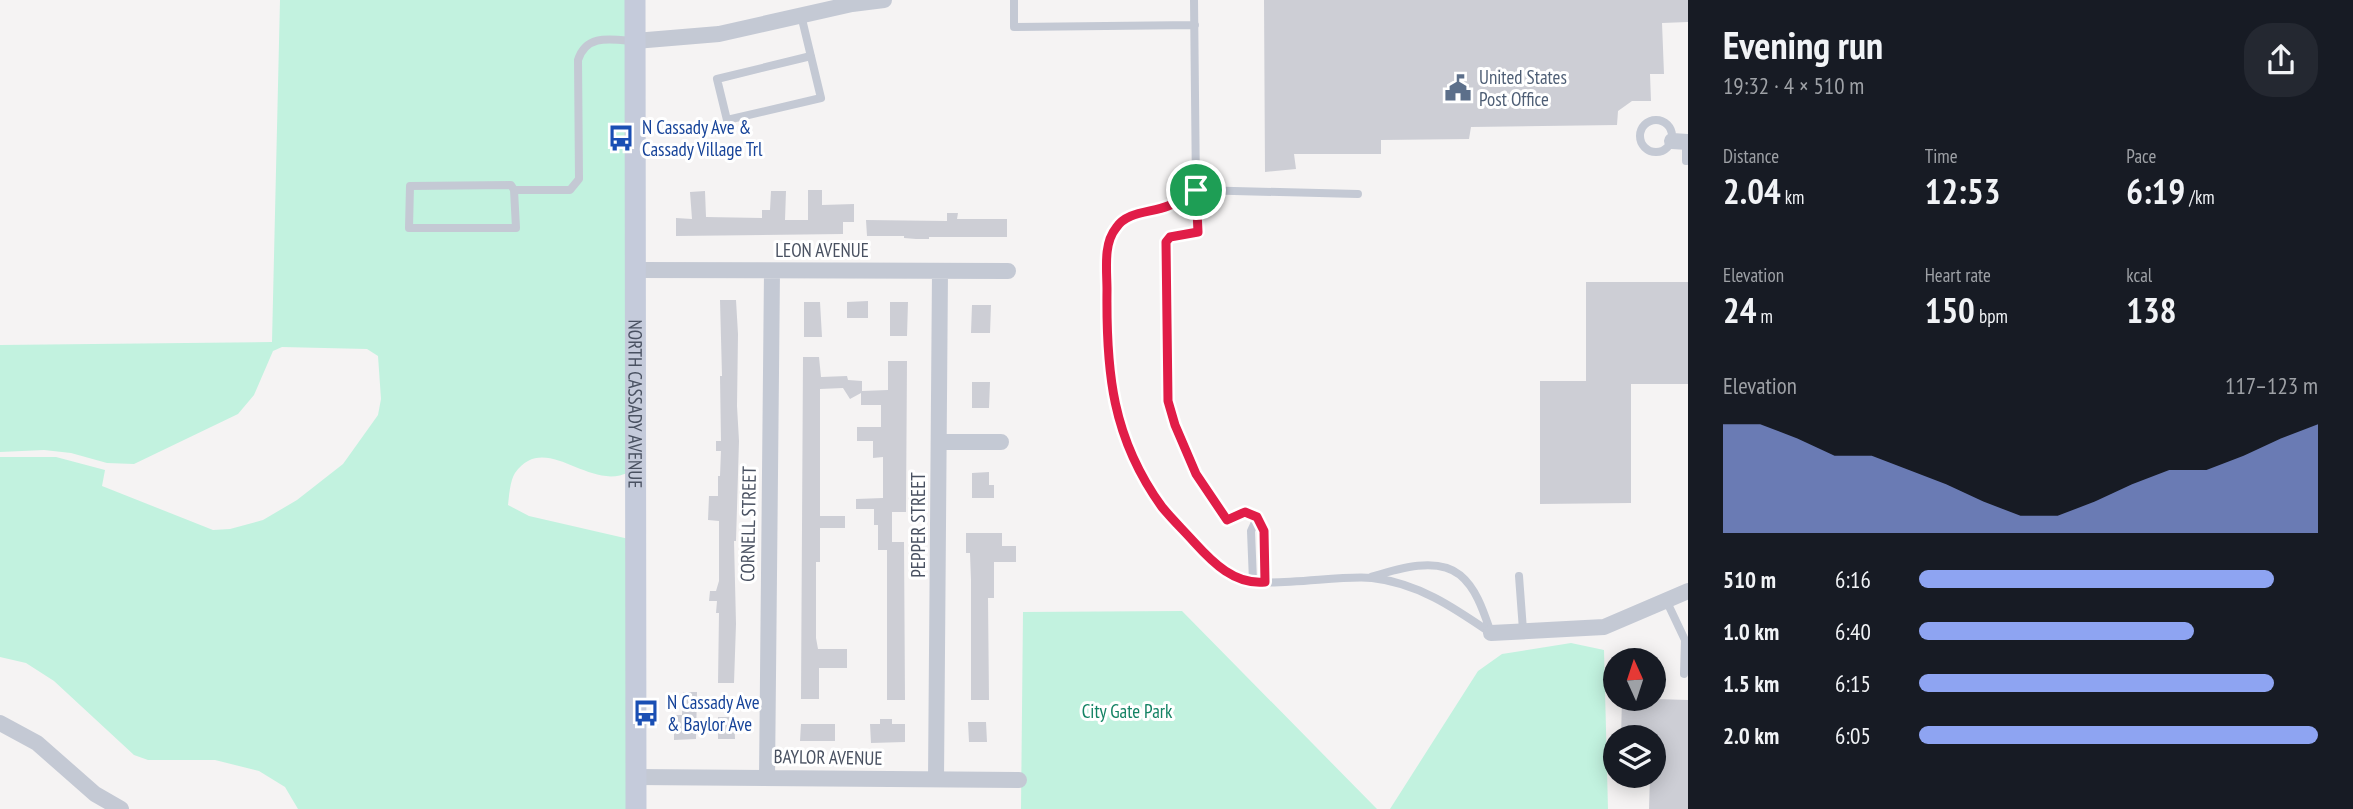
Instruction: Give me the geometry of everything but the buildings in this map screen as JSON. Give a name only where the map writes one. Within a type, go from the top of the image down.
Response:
[{"type":"main road","name":"NORTH CASSADY AVENUE","points":[[635,0],[636,809]]},
{"type":"street","points":[[635,41],[719,33],[859,1],[884,0]]},
{"type":"street","name":"LEON AVENUE","points":[[636,270],[1008,271]]},
{"type":"street","name":"CORNELL STREET","points":[[767,777],[772,271]]},
{"type":"street","name":"PEPPER STREET","points":[[936,779],[940,271]]},
{"type":"street","points":[[939,442],[1001,442]]},
{"type":"street","points":[[1491,633],[1604,627],[1688,591]]},
{"type":"street","points":[[0,723],[37,743],[95,794],[121,809]]},
{"type":"street","name":"BAYLOR AVENUE","points":[[636,777],[1019,780]]},
{"type":"lane","points":[[1014,0],[1014,27],[1195,25]]},
{"type":"lane","points":[[1194,0],[1198,232],[1170,237],[1166,242],[1168,401],[1196,474],[1227,520],[1245,512],[1257,517],[1264,531],[1265,582]]},
{"type":"lane","points":[[801,15],[811,56],[821,98],[727,120],[717,79],[811,56]]},
{"type":"lane","points":[[514,190],[570,190],[579,179],[578,60],[581,51],[589,43],[604,39],[635,41]]},
{"type":"lane","points":[[1682,141],[1654,152],[1644,146],[1641,134],[1647,124],[1659,121],[1682,141],[1686,161]]},
{"type":"lane","points":[[511,185],[514,190],[516,228],[409,228],[410,186],[511,185]]},
{"type":"lane","points":[[1358,194],[1196,190],[1168,206],[1129,216],[1117,225],[1107,254],[1106,346],[1114,402],[1127,447],[1162,507],[1231,577],[1265,582],[1370,578],[1403,583],[1420,589],[1491,633]]},
{"type":"lane","points":[[1253,581],[1251,531],[1257,517]]},
{"type":"lane","points":[[1370,578],[1415,567],[1440,566],[1459,574],[1470,586],[1480,604],[1491,633]]},
{"type":"lane","points":[[1520,576],[1523,630]]},
{"type":"lane","points":[[1667,602],[1685,640],[1684,674]]},
{"type":"green space","points":[[280,0],[627,0],[629,472],[614,476],[599,475],[554,459],[527,461],[515,473],[508,505],[529,516],[629,539],[631,809],[298,809],[285,787],[259,771],[215,760],[148,760],[134,755],[54,681],[26,663],[0,657],[0,457],[56,457],[105,470],[102,486],[213,530],[230,529],[263,520],[297,500],[343,464],[378,415],[381,399],[378,356],[367,349],[282,347],[273,351],[254,395],[238,414],[134,464],[107,463],[71,453],[44,450],[0,452],[0,345],[272,342]]},
{"type":"green space","name":"City Gate Park","points":[[1182,611],[1377,809],[1021,809],[1023,612]]},
{"type":"green space","points":[[1571,643],[1603,650],[1603,711],[1606,711],[1606,725],[1603,725],[1603,788],[1607,788],[1608,809],[1390,809],[1478,671],[1502,654]]},
{"type":"place","name":"United States Post Office","points":[[1458,88]]},
{"type":"place","name":"N Cassady Ave & Cassady Village Trl","points":[[621,138]]},
{"type":"place","name":"N Cassady Ave & Baylor Ave","points":[[646,713]]},
{"type":"route","points":[[1196,190],[1198,232],[1177,234],[1166,242],[1168,401],[1196,474],[1227,520],[1245,512],[1257,517],[1264,531],[1265,582],[1260,583],[1231,577],[1162,507],[1127,447],[1114,402],[1106,346],[1107,254],[1111,236],[1117,225],[1129,216],[1168,206],[1196,190]]}]
